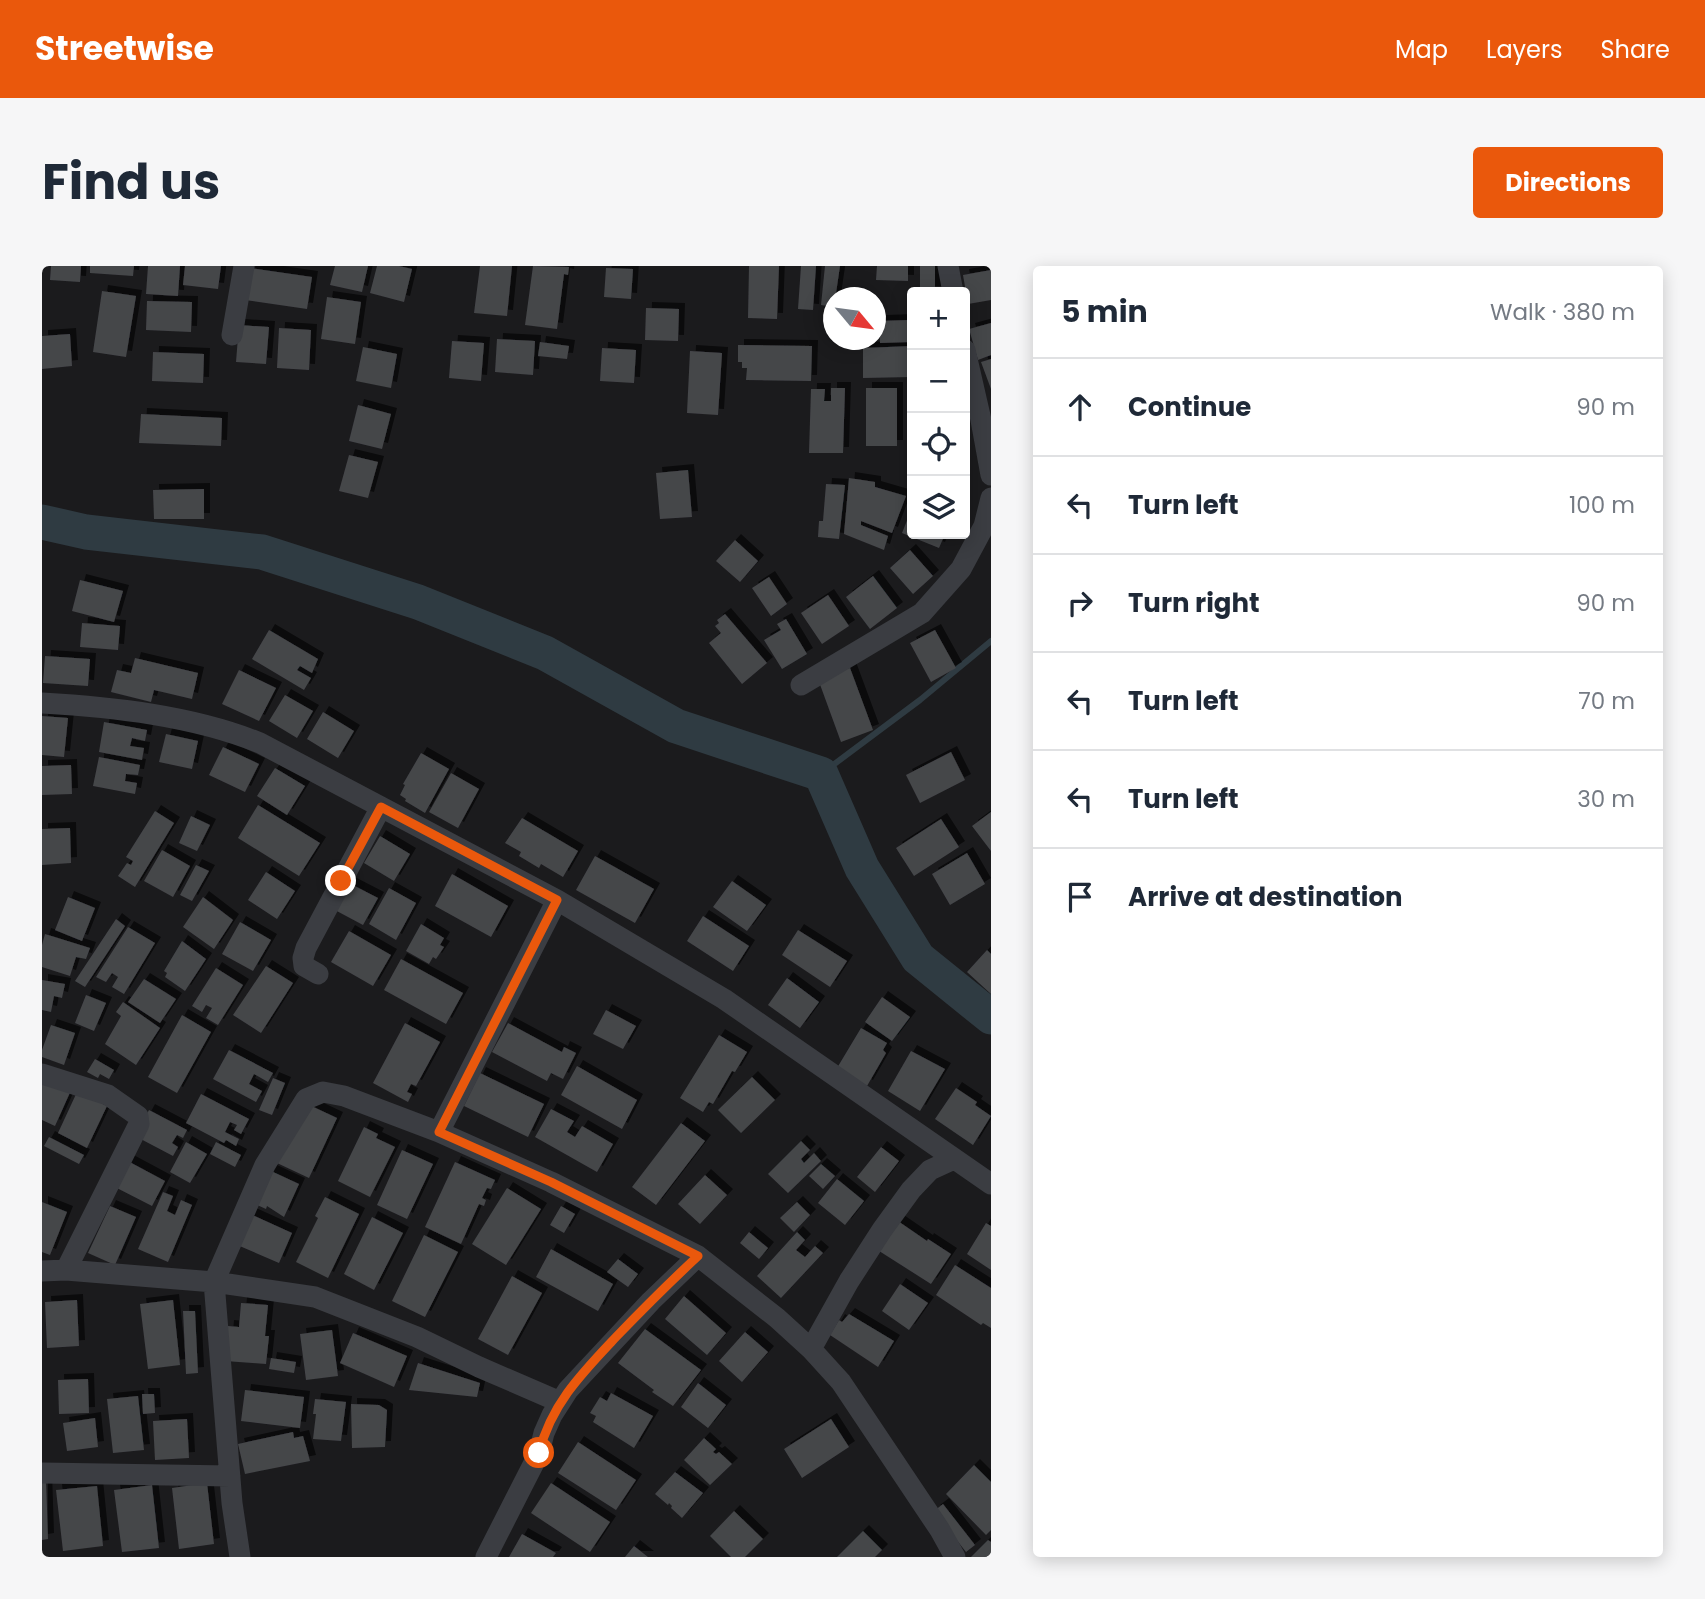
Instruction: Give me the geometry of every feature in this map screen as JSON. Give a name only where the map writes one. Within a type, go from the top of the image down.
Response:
[{"type":"street","points":[[232,335],[244,266]]},
{"type":"street","points":[[948,266],[952,287]]},
{"type":"street","points":[[970,372],[991,475]]},
{"type":"street","points":[[801,685],[922,613],[961,569],[984,526],[991,498]]},
{"type":"street","points":[[42,704],[128,711],[228,730],[260,743],[557,900],[724,999],[991,1184]]},
{"type":"street","points":[[318,974],[304,966],[306,948],[381,807]]},
{"type":"street","points":[[439,1132],[557,900]]},
{"type":"street","points":[[42,1074],[108,1095],[138,1116],[139,1124],[66,1270]]},
{"type":"street","points":[[240,1557],[230,1476],[214,1282],[265,1165],[306,1099],[323,1092],[344,1096],[439,1132],[551,1182],[698,1256],[777,1318],[811,1349],[841,1382],[940,1530],[954,1557]]},
{"type":"street","points":[[811,1349],[849,1281],[889,1220],[930,1170],[954,1159]]},
{"type":"street","points":[[486,1557],[539,1453],[544,1433],[560,1402],[591,1363],[698,1256]]},
{"type":"street","points":[[42,1270],[214,1282],[314,1297],[417,1337],[560,1402]]},
{"type":"street","points":[[42,1473],[230,1476]]},
{"type":"building","points":[[51,266],[81,266],[80,282],[50,280]]},
{"type":"building","points":[[90,266],[134,266],[133,276],[90,273]]},
{"type":"building","points":[[148,266],[180,266],[178,296],[146,294]]},
{"type":"building","points":[[185,266],[221,266],[218,289],[183,285]]},
{"type":"building","points":[[335,266],[368,266],[362,292],[330,285]]},
{"type":"building","points":[[377,266],[412,269],[404,302],[370,293]]},
{"type":"building","points":[[480,266],[512,266],[507,316],[474,313]]},
{"type":"building","points":[[533,266],[569,267],[568,275],[564,274],[557,329],[525,325]]},
{"type":"building","points":[[749,266],[779,266],[777,319],[748,318]]},
{"type":"building","points":[[801,266],[816,266],[813,310],[798,309]]},
{"type":"building","points":[[825,266],[840,266],[837,287],[823,287],[821,305]]},
{"type":"building","points":[[877,266],[908,266],[908,281],[876,280]]},
{"type":"building","points":[[920,266],[935,266],[935,287],[920,287]]},
{"type":"building","points":[[250,268],[312,277],[307,309],[245,300]]},
{"type":"building","points":[[606,268],[633,269],[631,299],[604,297]]},
{"type":"building","points":[[991,270],[991,300],[970,304],[970,287],[965,287],[963,275]]},
{"type":"building","points":[[102,291],[136,296],[126,357],[93,352]]},
{"type":"building","points":[[327,297],[361,302],[355,344],[321,339]]},
{"type":"building","points":[[147,301],[192,302],[191,332],[146,330]]},
{"type":"building","points":[[646,308],[679,309],[678,341],[645,340]]},
{"type":"building","points":[[907,320],[907,342],[886,343],[886,321]]},
{"type":"building","points":[[991,323],[991,355],[978,360],[970,329]]},
{"type":"building","points":[[239,325],[269,327],[266,364],[236,362]]},
{"type":"building","points":[[279,328],[311,330],[309,370],[277,368]]},
{"type":"building","points":[[70,334],[72,366],[42,369],[42,336]]},
{"type":"building","points":[[497,339],[535,341],[533,375],[495,372]]},
{"type":"building","points":[[452,341],[484,343],[481,381],[449,378]]},
{"type":"building","points":[[540,342],[569,346],[567,359],[538,356]]},
{"type":"building","points":[[738,345],[812,346],[811,381],[746,380],[747,368],[742,368],[742,362],[738,362]]},
{"type":"building","points":[[907,346],[907,377],[863,378],[863,350],[886,350],[886,347]]},
{"type":"building","points":[[363,347],[397,354],[391,388],[356,381]]},
{"type":"building","points":[[602,348],[636,350],[634,383],[600,381]]},
{"type":"building","points":[[690,351],[722,353],[718,415],[687,413]]},
{"type":"building","points":[[153,352],[204,354],[203,383],[152,381]]},
{"type":"building","points":[[991,359],[991,389],[981,362]]},
{"type":"building","points":[[831,388],[845,388],[843,453],[809,453],[811,389],[825,389],[824,401],[831,401]]},
{"type":"building","points":[[866,388],[897,388],[897,446],[866,446]]},
{"type":"building","points":[[358,405],[391,414],[382,449],[349,441]]},
{"type":"building","points":[[141,414],[222,418],[221,446],[139,443]]},
{"type":"building","points":[[349,455],[378,462],[368,498],[339,491]]},
{"type":"building","points":[[688,470],[692,517],[660,519],[656,473]]},
{"type":"building","points":[[849,478],[875,482],[875,487],[906,496],[892,533],[861,521],[861,525],[888,536],[884,550],[844,534]]},
{"type":"building","points":[[826,484],[845,485],[839,539],[818,537],[819,521],[823,521]]},
{"type":"building","points":[[204,489],[204,519],[154,519],[153,490]]},
{"type":"building","points":[[907,520],[907,535],[902,533]]},
{"type":"building","points":[[917,539],[943,539],[939,548]]},
{"type":"building","points":[[735,540],[758,561],[740,582],[716,561]]},
{"type":"building","points":[[910,550],[933,576],[913,594],[890,568]]},
{"type":"building","points":[[873,576],[897,608],[870,629],[846,597]]},
{"type":"building","points":[[769,577],[787,604],[771,616],[752,588]]},
{"type":"building","points":[[80,580],[123,591],[114,622],[72,611]]},
{"type":"building","points":[[828,595],[849,626],[822,644],[801,613]]},
{"type":"building","points":[[725,614],[767,663],[742,684],[709,643],[721,633],[715,626],[719,623],[717,620]]},
{"type":"building","points":[[786,619],[807,654],[782,669],[764,640],[781,630],[777,624]]},
{"type":"building","points":[[82,623],[120,626],[118,650],[80,647]]},
{"type":"building","points":[[269,630],[318,659],[312,673],[300,666],[297,670],[311,678],[304,690],[252,659]]},
{"type":"building","points":[[935,630],[956,668],[931,682],[910,643]]},
{"type":"building","points":[[45,656],[90,659],[88,686],[43,683]]},
{"type":"building","points":[[135,658],[198,673],[192,699],[154,690],[151,702],[111,692],[117,670],[131,673]]},
{"type":"building","points":[[850,668],[873,730],[841,742],[818,679]]},
{"type":"building","points":[[239,670],[276,688],[259,721],[222,704]]},
{"type":"building","points":[[285,695],[313,711],[297,738],[269,721]]},
{"type":"building","points":[[323,712],[354,731],[338,758],[307,739]]},
{"type":"building","points":[[42,716],[68,718],[64,757],[42,755]]},
{"type":"building","points":[[104,722],[147,730],[145,741],[132,738],[130,746],[144,748],[142,760],[99,752]]},
{"type":"building","points":[[166,734],[198,741],[192,769],[159,762]]},
{"type":"building","points":[[223,747],[259,764],[245,792],[209,775]]},
{"type":"building","points":[[951,752],[965,780],[920,803],[906,775]]},
{"type":"building","points":[[421,753],[449,769],[425,813],[400,795],[405,785],[403,784]]},
{"type":"building","points":[[99,757],[140,765],[138,775],[126,774],[125,781],[137,783],[135,794],[93,786]]},
{"type":"building","points":[[71,765],[72,794],[42,795],[42,766]]},
{"type":"building","points":[[275,768],[305,786],[287,815],[257,796]]},
{"type":"building","points":[[451,773],[479,789],[458,828],[429,812]]},
{"type":"building","points":[[258,805],[320,843],[299,876],[238,838]]},
{"type":"building","points":[[155,811],[174,823],[135,887],[118,876],[127,863],[131,865],[133,861],[126,857]]},
{"type":"building","points":[[991,812],[991,851],[972,826]]},
{"type":"building","points":[[191,816],[210,825],[197,851],[179,843]]},
{"type":"building","points":[[522,818],[578,851],[563,877],[541,864],[539,868],[519,856],[521,852],[505,843]]},
{"type":"building","points":[[941,819],[959,847],[914,876],[896,848]]},
{"type":"building","points":[[70,828],[71,863],[42,865],[42,829]]},
{"type":"building","points":[[380,836],[410,854],[394,881],[364,863]]},
{"type":"building","points":[[162,850],[190,866],[173,897],[144,881]]},
{"type":"building","points":[[967,853],[985,884],[950,905],[932,874]]},
{"type":"building","points":[[595,856],[654,889],[635,923],[576,890]]},
{"type":"building","points":[[196,865],[209,871],[192,901],[180,895]]},
{"type":"building","points":[[266,872],[295,891],[277,919],[248,900]]},
{"type":"building","points":[[452,874],[508,906],[491,937],[435,906]]},
{"type":"building","points":[[732,881],[766,905],[747,931],[713,907]]},
{"type":"building","points":[[347,882],[378,898],[363,925],[333,909]]},
{"type":"building","points":[[389,888],[416,903],[396,940],[369,924]]},
{"type":"building","points":[[68,897],[95,908],[82,941],[55,930]]},
{"type":"building","points":[[203,897],[233,920],[214,949],[183,927]]},
{"type":"building","points":[[703,916],[749,946],[733,971],[687,941]]},
{"type":"building","points":[[116,919],[125,926],[85,987],[75,981]]},
{"type":"building","points":[[240,922],[271,940],[253,971],[222,954]]},
{"type":"building","points":[[421,924],[444,938],[440,945],[444,947],[429,964],[406,951]]},
{"type":"building","points":[[128,927],[155,943],[124,994],[112,987],[118,977],[112,973],[106,982],[96,977]]},
{"type":"building","points":[[798,930],[847,961],[830,987],[782,955]]},
{"type":"building","points":[[349,931],[391,955],[373,986],[331,962]]},
{"type":"building","points":[[45,934],[90,948],[86,959],[76,957],[70,976],[42,967]]},
{"type":"building","points":[[182,941],[206,959],[185,991],[165,977],[167,973],[164,971]]},
{"type":"building","points":[[987,950],[991,954],[991,994],[967,972]]},
{"type":"building","points":[[401,959],[463,993],[446,1024],[384,990]]},
{"type":"building","points":[[266,966],[293,983],[261,1033],[233,1015]]},
{"type":"building","points":[[216,968],[243,985],[218,1025],[206,1018],[212,1008],[206,1005],[202,1012],[192,1006]]},
{"type":"building","points":[[787,978],[819,1002],[800,1028],[768,1005]]},
{"type":"building","points":[[144,979],[176,999],[160,1023],[128,1002]]},
{"type":"building","points":[[42,980],[65,984],[62,998],[54,996],[51,1012],[42,1010]]},
{"type":"building","points":[[86,995],[106,1003],[94,1031],[75,1023]]},
{"type":"building","points":[[882,997],[910,1017],[892,1041],[865,1022]]},
{"type":"building","points":[[123,1002],[160,1028],[136,1065],[105,1044],[121,1016],[116,1012]]},
{"type":"building","points":[[606,1010],[636,1026],[623,1049],[593,1034]]},
{"type":"building","points":[[182,1015],[211,1032],[177,1093],[148,1077]]},
{"type":"building","points":[[405,1023],[440,1042],[416,1086],[411,1084],[407,1092],[412,1094],[408,1102],[373,1083]]},
{"type":"building","points":[[508,1023],[562,1052],[564,1047],[576,1053],[563,1079],[551,1073],[547,1081],[492,1052]]},
{"type":"building","points":[[51,1025],[75,1033],[64,1065],[42,1057]]},
{"type":"building","points":[[861,1028],[887,1043],[883,1050],[886,1053],[867,1086],[837,1068]]},
{"type":"building","points":[[719,1035],[747,1052],[735,1072],[732,1071],[713,1104],[709,1102],[703,1112],[680,1098]]},
{"type":"building","points":[[229,1050],[273,1073],[268,1082],[254,1074],[249,1084],[262,1091],[256,1102],[213,1079]]},
{"type":"building","points":[[911,1051],[945,1069],[920,1111],[888,1091]]},
{"type":"building","points":[[95,1059],[114,1070],[109,1079],[100,1074],[98,1078],[87,1072]]},
{"type":"building","points":[[577,1066],[637,1100],[622,1129],[561,1095]]},
{"type":"building","points":[[480,1073],[544,1104],[528,1137],[464,1106]]},
{"type":"building","points":[[752,1077],[775,1100],[741,1133],[718,1110]]},
{"type":"building","points":[[273,1078],[285,1083],[272,1115],[259,1110]]},
{"type":"building","points":[[42,1082],[72,1088],[55,1126],[42,1120]]},
{"type":"building","points":[[956,1088],[977,1102],[975,1105],[991,1116],[973,1145],[935,1119]]},
{"type":"building","points":[[77,1092],[107,1106],[87,1148],[58,1133]]},
{"type":"building","points":[[201,1094],[249,1119],[241,1134],[234,1130],[237,1125],[230,1122],[225,1132],[239,1139],[236,1146],[226,1140],[224,1143],[186,1123]]},
{"type":"building","points":[[305,1103],[337,1118],[309,1178],[277,1163]]},
{"type":"building","points":[[551,1109],[574,1121],[567,1132],[575,1137],[582,1126],[613,1144],[597,1172],[535,1137]]},
{"type":"building","points":[[149,1110],[187,1130],[183,1138],[177,1135],[172,1143],[178,1147],[173,1156],[135,1136]]},
{"type":"building","points":[[681,1123],[705,1141],[656,1205],[632,1187]]},
{"type":"building","points":[[364,1127],[378,1134],[376,1138],[395,1147],[370,1197],[338,1181]]},
{"type":"building","points":[[49,1137],[84,1155],[79,1164],[44,1146]]},
{"type":"building","points":[[801,1141],[810,1150],[801,1159],[804,1163],[814,1153],[821,1161],[788,1193],[768,1174]]},
{"type":"building","points":[[186,1142],[207,1154],[190,1183],[170,1172]]},
{"type":"building","points":[[216,1142],[241,1155],[235,1167],[210,1154]]},
{"type":"building","points":[[881,1147],[899,1161],[875,1192],[857,1177]]},
{"type":"building","points":[[402,1150],[433,1164],[407,1219],[377,1205]]},
{"type":"building","points":[[124,1159],[165,1181],[152,1206],[111,1185]]},
{"type":"building","points":[[455,1162],[495,1180],[491,1189],[487,1188],[482,1198],[486,1200],[484,1206],[479,1204],[461,1244],[425,1227]]},
{"type":"building","points":[[821,1164],[835,1176],[823,1189],[809,1176]]},
{"type":"building","points":[[271,1171],[299,1184],[284,1217],[267,1206],[266,1209],[255,1204]]},
{"type":"building","points":[[705,1175],[727,1195],[700,1224],[678,1204]]},
{"type":"building","points":[[837,1179],[864,1201],[845,1225],[818,1203]]},
{"type":"building","points":[[507,1188],[541,1209],[506,1265],[472,1244]]},
{"type":"building","points":[[163,1192],[173,1196],[167,1211],[175,1215],[181,1200],[192,1205],[168,1262],[138,1249]]},
{"type":"building","points":[[325,1197],[359,1214],[328,1278],[296,1262],[318,1218],[315,1216]]},
{"type":"building","points":[[42,1202],[67,1212],[50,1255],[42,1252]]},
{"type":"building","points":[[797,1202],[810,1215],[794,1232],[780,1218]]},
{"type":"building","points":[[110,1206],[136,1217],[115,1265],[88,1253]]},
{"type":"building","points":[[561,1206],[575,1214],[564,1233],[550,1225]]},
{"type":"building","points":[[248,1213],[292,1233],[279,1263],[235,1244]]},
{"type":"building","points":[[372,1217],[403,1233],[374,1290],[344,1274]]},
{"type":"building","points":[[895,1219],[951,1254],[931,1284],[876,1249]]},
{"type":"building","points":[[986,1223],[991,1226],[991,1270],[967,1254]]},
{"type":"building","points":[[749,1232],[768,1248],[759,1259],[740,1243]]},
{"type":"building","points":[[797,1232],[805,1240],[796,1250],[805,1257],[815,1246],[823,1253],[781,1298],[757,1276]]},
{"type":"building","points":[[424,1235],[458,1252],[425,1317],[392,1301]]},
{"type":"building","points":[[551,1249],[613,1284],[598,1311],[536,1277]]},
{"type":"building","points":[[618,1259],[638,1274],[628,1287],[607,1272]]},
{"type":"building","points":[[955,1265],[991,1288],[991,1328],[983,1323],[981,1325],[936,1295]]},
{"type":"building","points":[[512,1276],[542,1293],[508,1355],[478,1339]]},
{"type":"building","points":[[900,1284],[928,1303],[909,1330],[882,1311]]},
{"type":"building","points":[[684,1296],[726,1333],[707,1355],[665,1319]]},
{"type":"building","points":[[77,1300],[79,1346],[47,1348],[45,1302]]},
{"type":"building","points":[[173,1300],[180,1365],[148,1369],[140,1304]]},
{"type":"building","points":[[241,1303],[268,1305],[266,1364],[225,1361],[228,1326],[239,1327]]},
{"type":"building","points":[[183,1311],[195,1311],[198,1373],[186,1374]]},
{"type":"building","points":[[849,1314],[894,1341],[878,1367],[830,1335],[839,1320],[842,1322]]},
{"type":"building","points":[[645,1329],[701,1370],[673,1406],[618,1363]]},
{"type":"building","points":[[332,1330],[338,1376],[306,1380],[300,1334]]},
{"type":"building","points":[[745,1332],[768,1352],[742,1382],[719,1361]]},
{"type":"building","points":[[353,1333],[407,1356],[394,1387],[340,1363]]},
{"type":"building","points":[[271,1358],[296,1362],[294,1373],[269,1369]]},
{"type":"building","points":[[418,1363],[480,1383],[477,1397],[409,1390]]},
{"type":"building","points":[[88,1379],[89,1413],[59,1414],[58,1380]]},
{"type":"building","points":[[698,1383],[726,1405],[708,1428],[681,1407]]},
{"type":"building","points":[[245,1390],[304,1397],[300,1428],[241,1421]]},
{"type":"building","points":[[611,1393],[653,1416],[634,1448],[593,1422],[596,1416],[590,1413],[600,1397],[607,1401]]},
{"type":"building","points":[[142,1394],[154,1394],[155,1413],[143,1414]]},
{"type":"building","points":[[138,1396],[144,1450],[113,1453],[107,1399]]},
{"type":"building","points":[[315,1399],[346,1402],[341,1441],[313,1439]]},
{"type":"building","points":[[351,1404],[379,1405],[387,1410],[385,1447],[352,1448]]},
{"type":"building","points":[[95,1418],[98,1447],[67,1451],[63,1423]]},
{"type":"building","points":[[187,1419],[189,1458],[155,1460],[153,1421]]},
{"type":"building","points":[[831,1419],[849,1447],[802,1478],[784,1449]]},
{"type":"building","points":[[293,1432],[294,1438],[303,1436],[310,1461],[245,1474],[238,1444]]},
{"type":"building","points":[[704,1438],[716,1449],[713,1452],[719,1452],[732,1464],[710,1485],[684,1460]]},
{"type":"building","points":[[578,1442],[636,1480],[616,1510],[558,1473]]},
{"type":"building","points":[[974,1465],[991,1482],[991,1530],[986,1535],[946,1494]]},
{"type":"building","points":[[675,1472],[703,1493],[682,1518],[669,1503],[668,1505],[655,1494]]},
{"type":"building","points":[[46,1478],[48,1539],[42,1540],[42,1479]]},
{"type":"building","points":[[207,1483],[214,1544],[179,1549],[172,1488]]},
{"type":"building","points":[[551,1483],[610,1522],[590,1552],[531,1513]]},
{"type":"building","points":[[152,1485],[159,1548],[122,1552],[114,1490]]},
{"type":"building","points":[[97,1486],[103,1546],[63,1551],[56,1490]]},
{"type":"building","points":[[943,1504],[975,1545],[966,1552],[934,1511]]},
{"type":"building","points":[[734,1511],[763,1539],[745,1557],[731,1557],[710,1536]]},
{"type":"building","points":[[863,1531],[882,1550],[875,1557],[837,1557]]},
{"type":"building","points":[[522,1534],[556,1553],[553,1557],[509,1557]]},
{"type":"building","points":[[988,1540],[991,1542],[991,1557],[971,1557]]},
{"type":"building","points":[[634,1546],[648,1557],[625,1557]]},
{"type":"waterway","points":[[42,522],[86,532],[262,552],[418,602],[545,653],[676,726],[821,774],[862,868],[918,958],[991,1017]]},
{"type":"waterway","points":[[821,774],[920,700],[991,641]]},
{"type":"route","points":[[341,881],[381,807],[557,900],[439,1132],[551,1182],[698,1256],[583,1371],[552,1415],[539,1453]]}]
